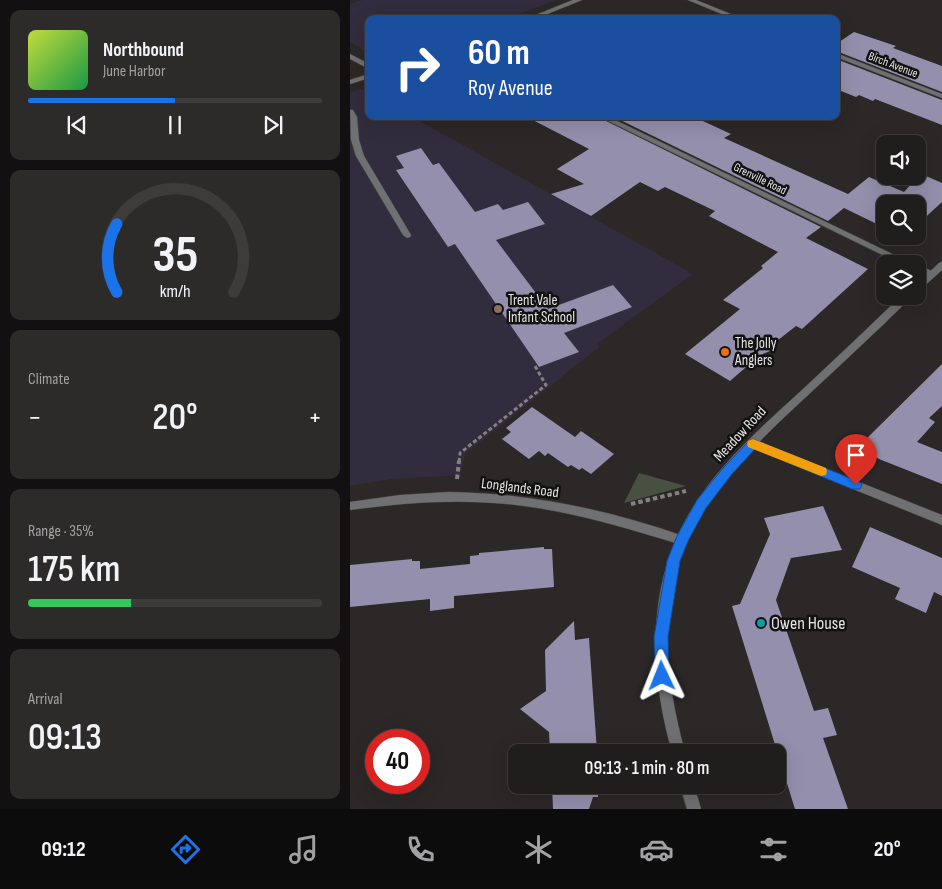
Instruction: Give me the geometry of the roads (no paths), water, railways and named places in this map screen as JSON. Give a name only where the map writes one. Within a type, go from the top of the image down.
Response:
[{"type":"street","points":[[540,15],[579,0]]},
{"type":"street","points":[[691,0],[730,15]]},
{"type":"street","points":[[350,56],[365,65]]},
{"type":"street","name":"Birch Avenue","points":[[840,58],[942,96]]},
{"type":"street","points":[[350,82],[365,77]]},
{"type":"street","points":[[350,112],[353,117],[355,140],[360,156],[407,235]]},
{"type":"street","name":"Grenville Road","points":[[609,120],[890,255]]},
{"type":"street","points":[[926,279],[942,265]]},
{"type":"street","points":[[926,272],[931,274]]},
{"type":"street","name":"Meadow Road","points":[[676,744],[664,698],[661,637],[673,561],[682,540],[702,504],[718,483],[772,423],[898,305]]},
{"type":"street","points":[[753,444],[942,520]]},
{"type":"street","name":"Longlands Road","points":[[350,506],[414,498],[489,498],[549,505],[682,540]]},
{"type":"street","points":[[690,794],[694,809]]},
{"type":"place","name":"Trent Vale Infant School","points":[[498,309]]},
{"type":"place","name":"The Jolly Anglers","points":[[725,352]]},
{"type":"place","name":"Owen House","points":[[761,623]]}]
